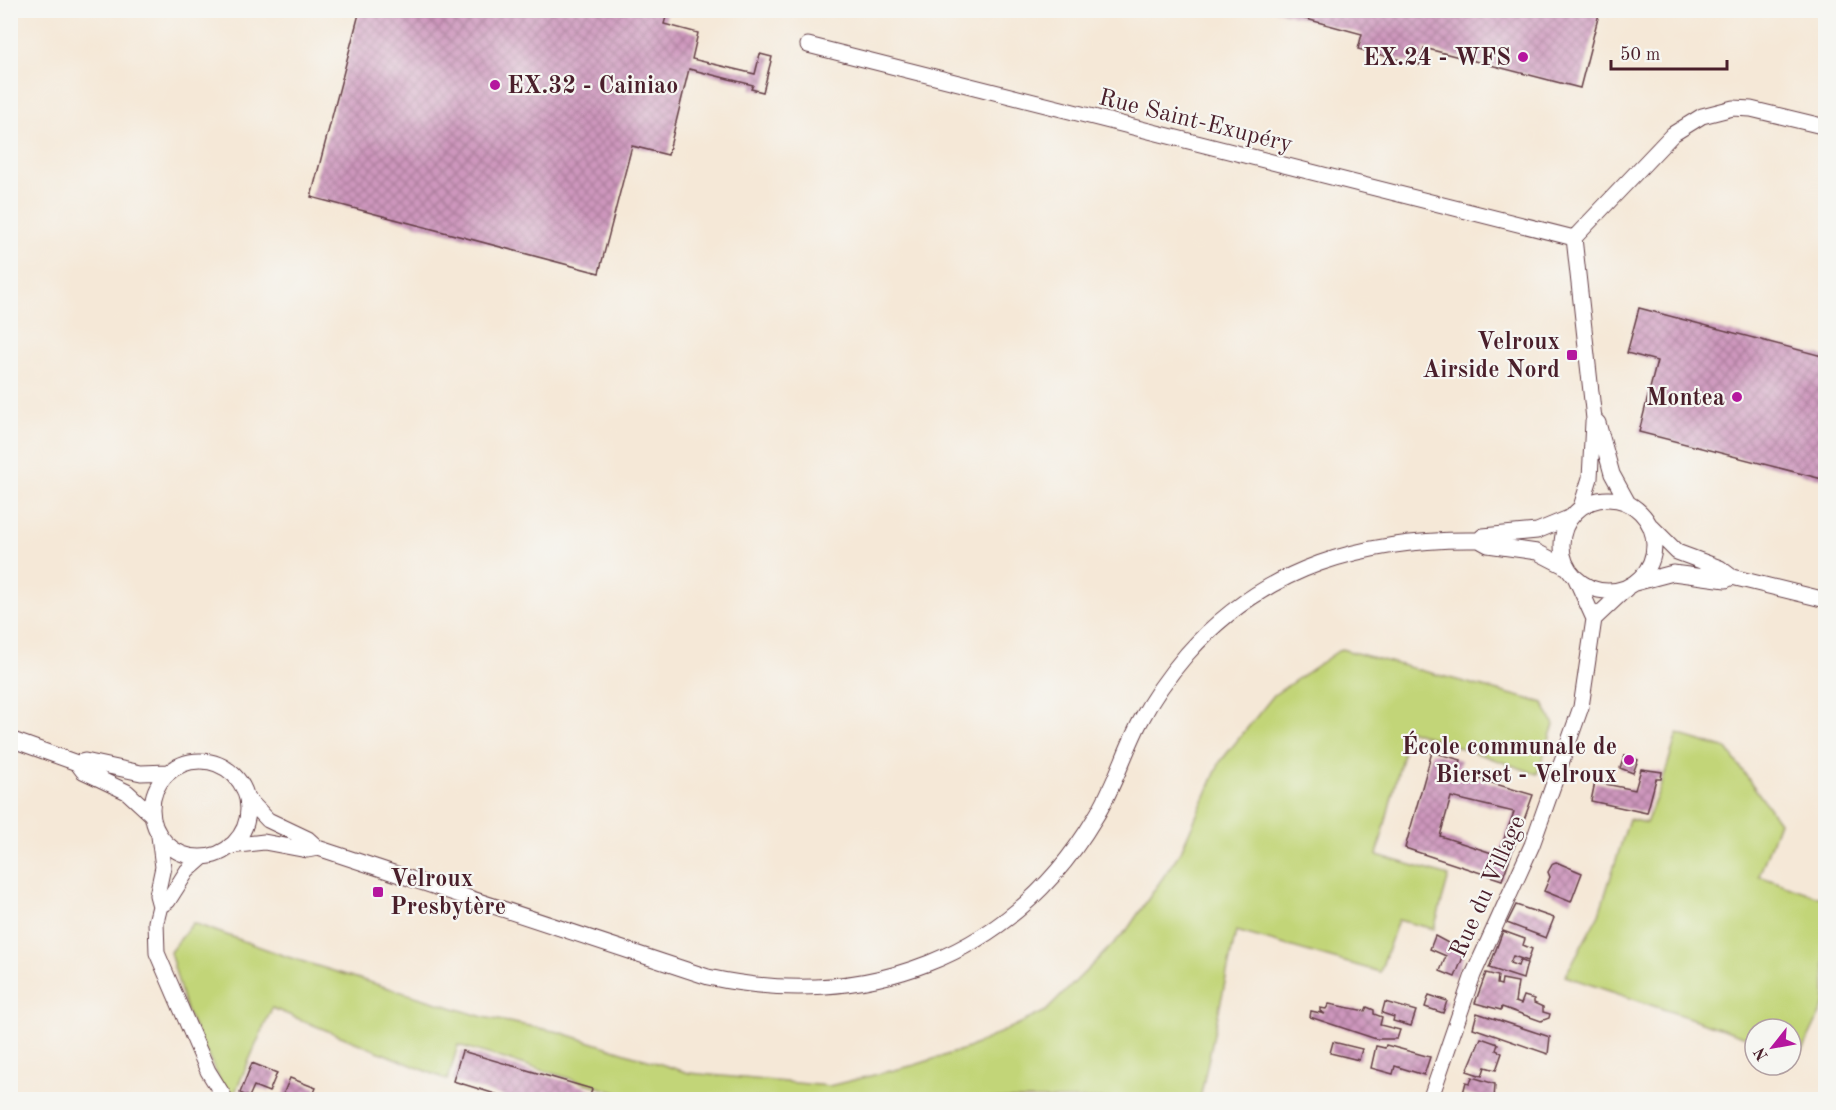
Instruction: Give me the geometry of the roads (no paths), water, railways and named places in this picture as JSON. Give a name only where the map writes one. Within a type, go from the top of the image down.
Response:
[{"type":"street","name":"Rue Saint-Exupéry","points":[[808,45],[1574,238]]},
{"type":"street","points":[[1649,524],[1653,537],[1651,563],[1594,619],[1572,574],[1562,544],[1564,530],[1576,512],[1590,478],[1594,419],[1574,238],[1673,134],[1702,116],[1733,108],[1751,109],[1826,127]]},
{"type":"street","points":[[1594,419],[1598,423],[1615,483],[1628,503],[1643,515],[1677,552],[1720,568],[1732,577],[1826,600]]},
{"type":"street","points":[[1479,540],[1483,536],[1537,531],[1594,501],[1608,499],[1628,503]]},
{"type":"street","points":[[226,1100],[208,1071],[161,968],[155,936],[160,906],[157,895],[162,857],[159,835],[152,815],[153,793],[168,772],[186,762],[202,760],[217,763],[236,777],[247,798],[268,820],[308,839],[318,848],[708,977],[739,984],[786,988],[846,985],[884,978],[918,968],[967,944],[1007,918],[1043,886],[1072,853],[1097,816],[1140,721],[1189,652],[1236,609],[1295,573],[1337,556],[1414,540],[1479,540],[1488,545],[1537,552],[1601,591],[1615,591],[1646,578],[1673,573],[1726,580],[1732,577]]},
{"type":"street","name":"Rue du Village","points":[[1430,1100],[1473,975],[1532,845],[1568,747],[1581,707],[1594,619]]},
{"type":"street","points":[[10,739],[78,763],[85,761],[141,773],[168,772]]},
{"type":"street","points":[[78,763],[83,771],[134,797],[152,815]]},
{"type":"street","points":[[230,846],[246,824],[247,798]]},
{"type":"street","points":[[159,835],[178,852],[203,857],[213,855],[230,846],[264,842],[308,850],[318,848]]},
{"type":"street","points":[[160,906],[168,901],[187,871],[203,857]]},
{"type":"place","name":"EX.24 - WFS","points":[[1523,57]]},
{"type":"place","name":"EX.32 - Cainiao","points":[[495,85]]},
{"type":"place","name":"Velroux Airside Nord","points":[[1572,355]]},
{"type":"place","name":"Montea","points":[[1737,397]]},
{"type":"place","name":"École communale de Bierset - Velroux","points":[[1629,760]]},
{"type":"place","name":"Velroux Presbytère","points":[[378,892]]}]
